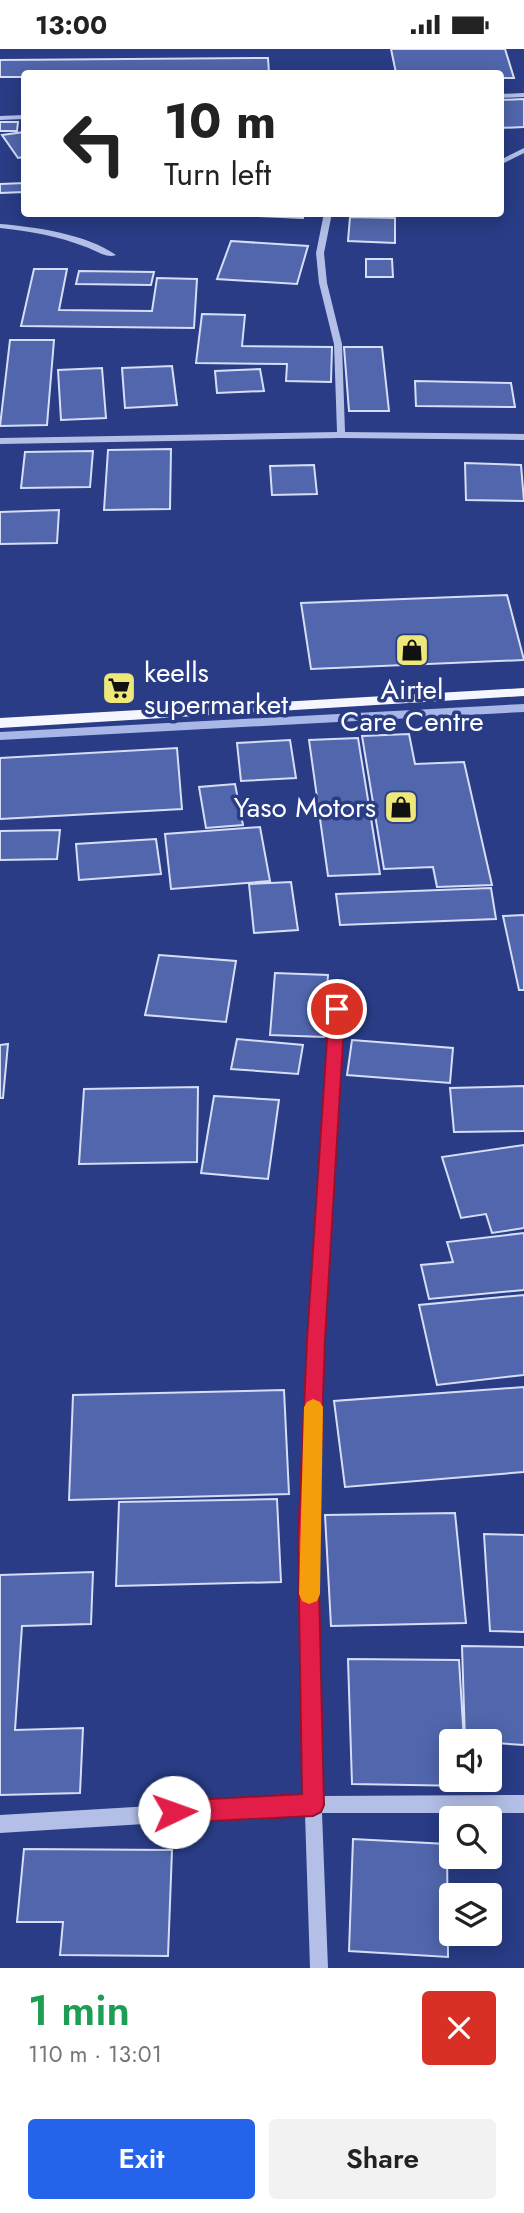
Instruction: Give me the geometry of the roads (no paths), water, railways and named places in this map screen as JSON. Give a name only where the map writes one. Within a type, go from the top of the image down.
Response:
[{"type":"main road","points":[[0,723],[524,692]]},
{"type":"street","points":[[504,96],[524,95]]},
{"type":"street","points":[[0,118],[21,117]]},
{"type":"street","points":[[504,161],[524,150]]},
{"type":"street","points":[[327,217],[320,253],[323,283],[338,344],[341,435]]},
{"type":"street","points":[[0,226],[34,229],[85,242],[112,255]]},
{"type":"street","points":[[0,441],[341,435],[524,437]]},
{"type":"street","points":[[319,1968],[308,1542],[316,1340],[337,1009]]},
{"type":"street","points":[[0,1824],[313,1805],[524,1804]]},
{"type":"waterway","points":[[0,736],[524,708]]},
{"type":"place","name":"Airtel Care Centre","points":[[412,650]]},
{"type":"place","name":"keells supermarket","points":[[119,688]]},
{"type":"place","name":"Yaso Motors","points":[[401,807]]}]
